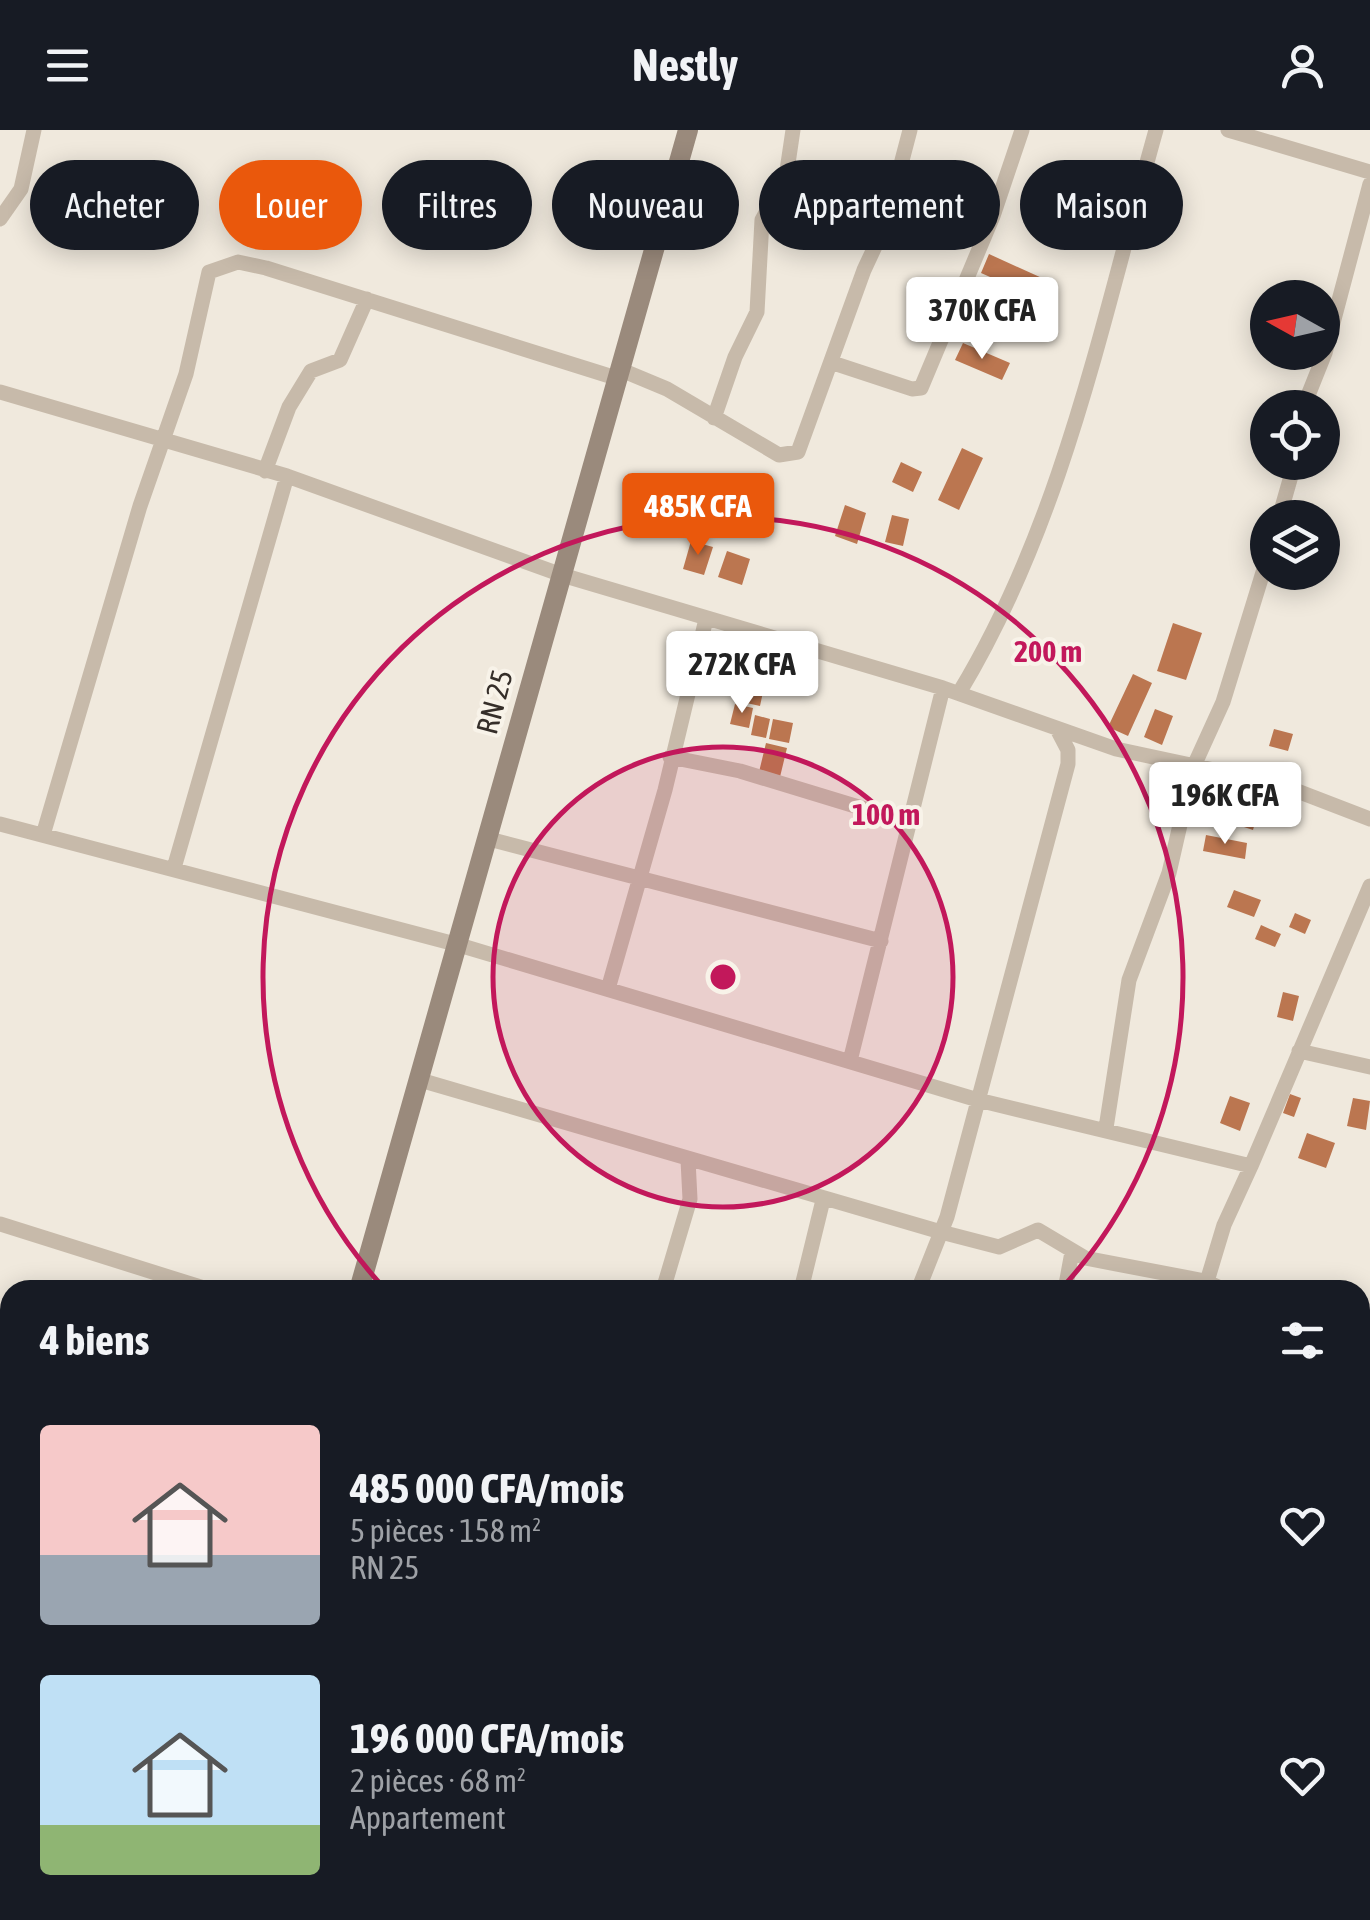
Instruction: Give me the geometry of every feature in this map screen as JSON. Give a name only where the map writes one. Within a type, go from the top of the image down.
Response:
[{"type":"main road","name":"RN 25","points":[[362,1280],[688,130]]},
{"type":"street","points":[[0,219],[21,189],[34,130]]},
{"type":"street","points":[[714,418],[735,357],[757,312],[762,220],[786,177],[793,130]]},
{"type":"street","points":[[43,835],[186,374],[209,272],[238,262],[366,299],[425,322],[618,373],[666,389],[779,454],[798,452],[864,270],[885,225],[910,130]]},
{"type":"street","points":[[833,364],[912,390],[921,388],[993,216],[1022,130]]},
{"type":"street","points":[[850,1061],[911,823],[951,690],[1008,607],[1070,444],[1156,130]]},
{"type":"street","points":[[1228,130],[1370,172]]},
{"type":"street","points":[[1309,390],[1335,318],[1368,188],[1347,165]]},
{"type":"street","points":[[265,471],[296,396],[311,371],[340,360],[366,299]]},
{"type":"street","points":[[0,392],[286,476],[562,574],[951,690],[1056,728],[1193,768],[1279,784],[1370,820]]},
{"type":"street","points":[[174,868],[286,476]]},
{"type":"street","points":[[1106,1128],[1129,980],[1169,873],[1193,768],[1222,702],[1257,590]]},
{"type":"street","points":[[608,989],[706,619]]},
{"type":"street","points":[[922,1280],[940,1232],[978,1100],[1068,764],[1068,750],[1056,728]]},
{"type":"street","points":[[670,757],[740,771],[911,823]]},
{"type":"street","points":[[0,824],[460,945],[978,1100],[1251,1166]]},
{"type":"street","points":[[489,839],[881,941]]},
{"type":"street","points":[[1207,1280],[1370,886]]},
{"type":"street","points":[[1299,1051],[1370,1066]]},
{"type":"street","points":[[420,1080],[940,1232],[998,1247],[1038,1230],[1072,1252],[1185,1280]]},
{"type":"street","points":[[666,1280],[690,1199],[688,1160]]},
{"type":"street","points":[[803,1280],[823,1200]]},
{"type":"street","points":[[0,1224],[163,1280]]},
{"type":"street","points":[[1066,1280],[1072,1252]]},
{"type":"building","points":[[989,254],[1042,278],[1033,296],[981,273]]},
{"type":"building","points":[[963,343],[1010,363],[1002,380],[955,360]]},
{"type":"building","points":[[962,448],[983,458],[959,510],[938,500]]},
{"type":"building","points":[[901,462],[922,472],[913,492],[892,482]]},
{"type":"building","points":[[845,505],[866,513],[857,544],[835,536]]},
{"type":"building","points":[[892,515],[909,519],[903,546],[885,542]]},
{"type":"building","points":[[691,541],[713,547],[704,575],[683,569]]},
{"type":"building","points":[[727,551],[750,559],[742,585],[718,577]]},
{"type":"building","points":[[1173,623],[1202,633],[1186,680],[1157,671]]},
{"type":"building","points":[[716,638],[742,646],[733,679],[707,672]]},
{"type":"building","points":[[743,649],[767,655],[764,670],[740,664]]},
{"type":"building","points":[[740,667],[767,673],[760,706],[733,700]]},
{"type":"building","points":[[1133,674],[1152,683],[1128,736],[1108,727]]},
{"type":"building","points":[[735,704],[753,708],[749,728],[730,724]]},
{"type":"building","points":[[1155,709],[1173,716],[1162,745],[1144,737]]},
{"type":"building","points":[[755,715],[770,719],[766,738],[751,735]]},
{"type":"building","points":[[773,719],[793,723],[789,743],[769,739]]},
{"type":"building","points":[[1274,729],[1293,734],[1288,751],[1269,746]]},
{"type":"building","points":[[766,743],[787,748],[780,777],[759,772]]},
{"type":"building","points":[[1239,799],[1260,805],[1253,830],[1232,823]]},
{"type":"building","points":[[1206,835],[1247,843],[1245,859],[1203,851]]},
{"type":"building","points":[[1234,890],[1261,900],[1254,917],[1227,907]]},
{"type":"building","points":[[1295,913],[1311,920],[1305,934],[1289,927]]},
{"type":"building","points":[[1261,925],[1281,934],[1275,947],[1255,939]]},
{"type":"building","points":[[1283,992],[1299,996],[1293,1021],[1277,1017]]},
{"type":"building","points":[[1290,1094],[1301,1098],[1294,1117],[1283,1113]]},
{"type":"building","points":[[1230,1096],[1250,1103],[1240,1131],[1220,1123]]},
{"type":"building","points":[[1353,1098],[1370,1101],[1366,1130],[1347,1126]]},
{"type":"building","points":[[1307,1133],[1335,1143],[1326,1168],[1298,1158]]}]
